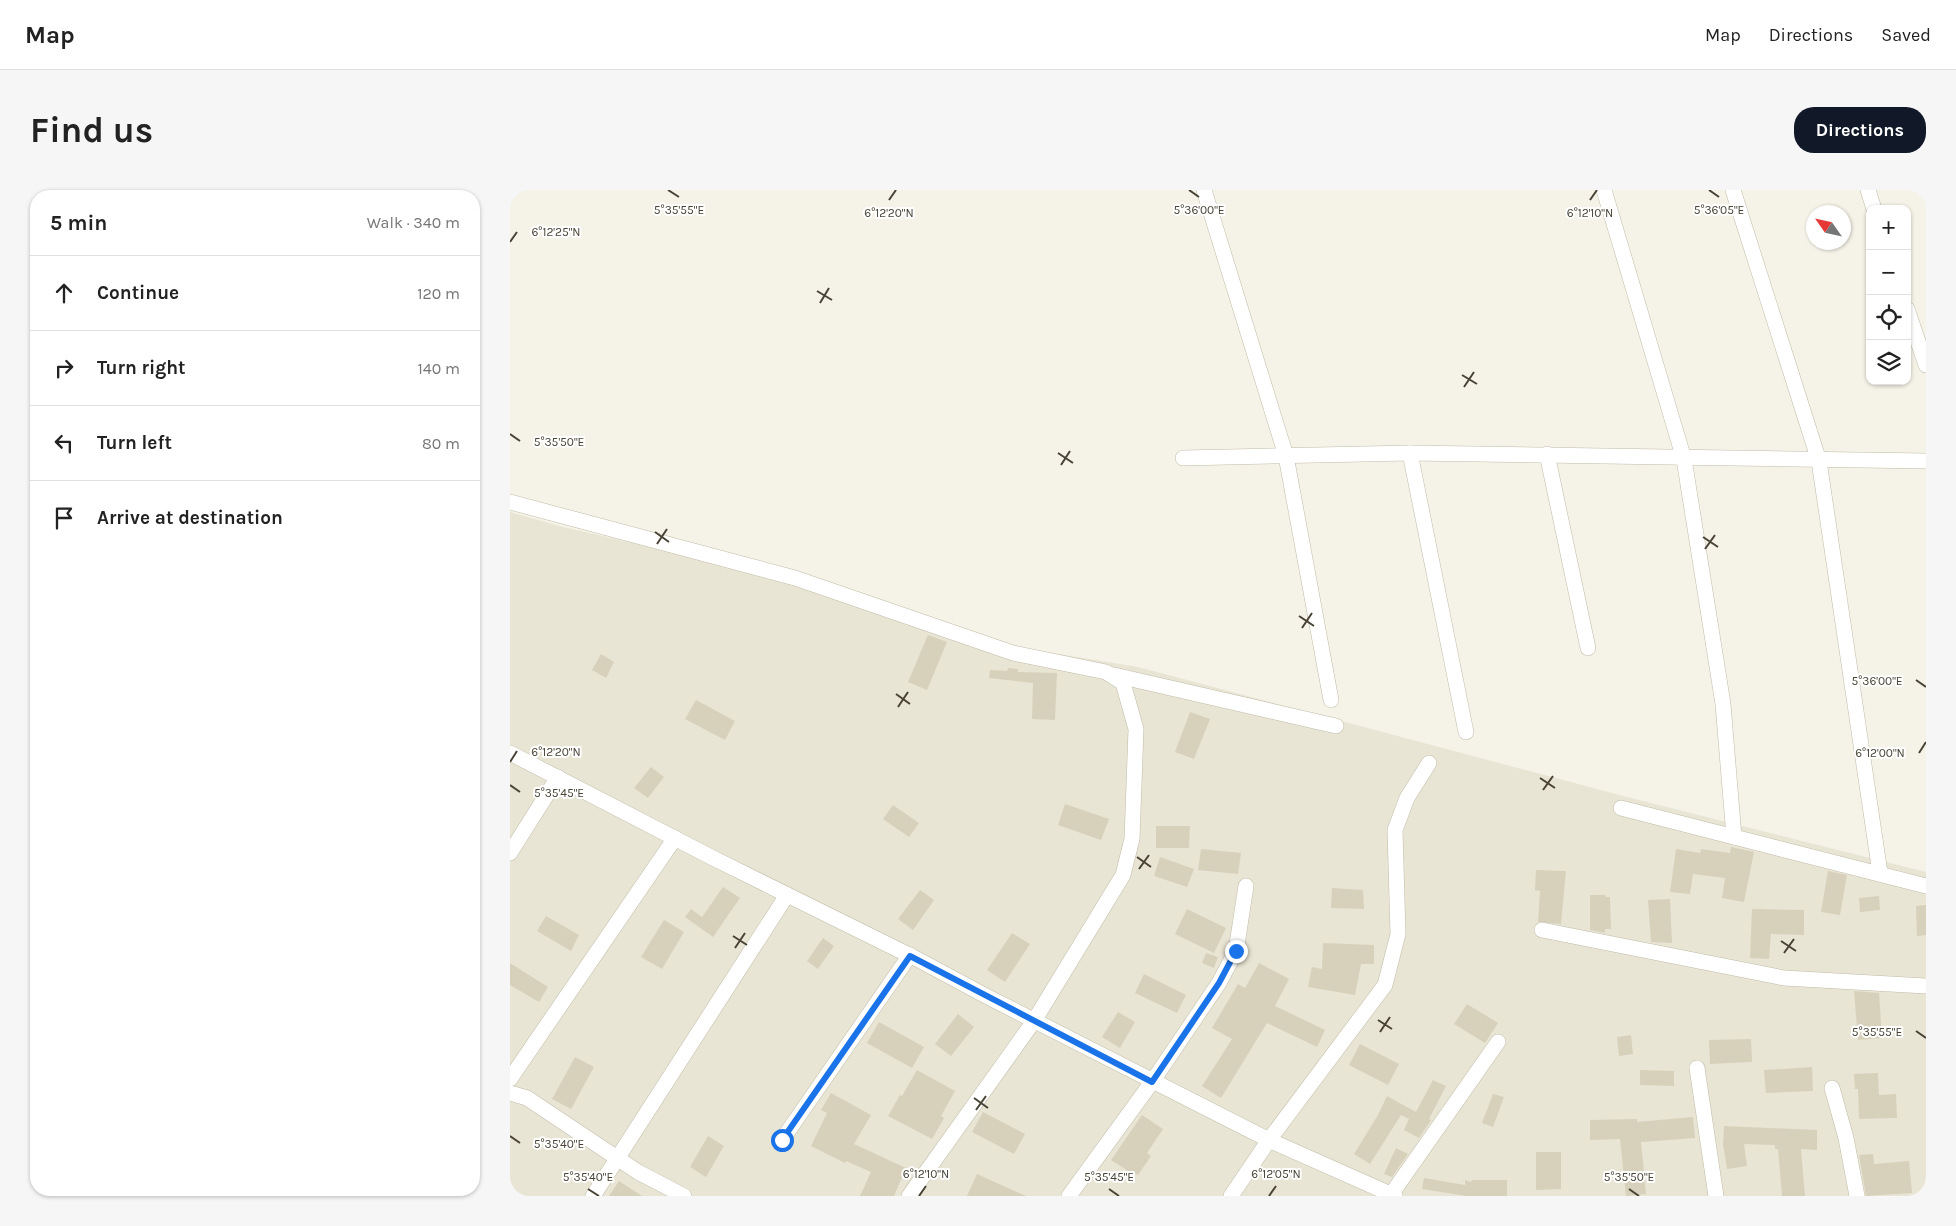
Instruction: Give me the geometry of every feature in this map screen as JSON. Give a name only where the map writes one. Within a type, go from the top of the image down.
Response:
[{"type":"street","points":[[1204,190],[1286,456],[1331,700]]},
{"type":"street","points":[[1604,190],[1684,459],[1722,704],[1734,837]]},
{"type":"street","points":[[1733,190],[1820,461],[1880,873]]},
{"type":"street","points":[[1868,190],[1873,205]]},
{"type":"street","points":[[1911,321],[1926,366]]},
{"type":"street","points":[[1410,453],[1466,732]]},
{"type":"street","points":[[1183,458],[1410,453],[1926,462]]},
{"type":"street","points":[[1547,454],[1588,648]]},
{"type":"street","points":[[510,502],[794,578],[1013,653],[1113,674],[1336,726]]},
{"type":"street","points":[[909,1196],[1034,1021],[1123,874],[1132,840],[1136,729],[1126,689],[1113,674]]},
{"type":"street","points":[[510,753],[910,956],[1152,1082],[1269,1140],[1392,1196],[1498,1042]]},
{"type":"street","points":[[1231,1196],[1269,1140],[1385,985],[1398,934],[1395,830],[1407,798],[1429,763]]},
{"type":"street","points":[[510,853],[558,777]]},
{"type":"street","points":[[1621,808],[1926,886]]},
{"type":"street","points":[[510,1079],[676,838]]},
{"type":"street","points":[[1069,1196],[1152,1082],[1219,983],[1236,951],[1246,886]]},
{"type":"street","points":[[593,1196],[787,895]]},
{"type":"street","points":[[1542,930],[1784,978],[1926,986]]},
{"type":"street","points":[[782,1140],[910,956]]},
{"type":"street","points":[[1697,1068],[1716,1196]]},
{"type":"street","points":[[1832,1088],[1846,1138],[1857,1196]]},
{"type":"street","points":[[510,1093],[527,1098],[638,1172],[684,1196]]},
{"type":"shaded area","points":[[510,512],[563,527],[787,578],[1022,648],[1138,667],[1627,797],[1926,872],[1926,1196],[510,1196]]},
{"type":"building","points":[[928,635],[947,642],[927,690],[908,682]]},
{"type":"building","points":[[601,654],[614,662],[606,678],[592,670]]},
{"type":"building","points":[[1008,668],[1018,669],[1018,672],[1057,673],[1055,720],[1032,719],[1033,683],[989,678],[990,670],[1007,671]]},
{"type":"building","points":[[696,700],[735,721],[725,740],[685,719]]},
{"type":"building","points":[[1190,712],[1210,719],[1194,759],[1175,752]]},
{"type":"building","points":[[651,767],[664,777],[648,798],[634,788]]},
{"type":"building","points":[[1065,804],[1109,819],[1101,840],[1058,825]]},
{"type":"building","points":[[893,805],[919,823],[909,837],[883,819]]},
{"type":"building","points":[[1156,826],[1190,826],[1189,848],[1156,848]]},
{"type":"building","points":[[1731,847],[1754,852],[1744,902],[1722,898],[1725,878],[1693,874],[1690,894],[1670,892],[1676,849],[1700,853],[1701,849],[1730,853]]},
{"type":"building","points":[[1201,849],[1241,853],[1238,874],[1198,870]]},
{"type":"building","points":[[1160,857],[1194,869],[1187,887],[1154,876]]},
{"type":"building","points":[[1536,870],[1566,871],[1561,924],[1538,922],[1540,891],[1535,890]]},
{"type":"building","points":[[1828,871],[1847,875],[1840,915],[1821,912]]},
{"type":"building","points":[[723,887],[740,898],[713,937],[685,917],[691,909],[702,917]]},
{"type":"building","points":[[1332,888],[1363,890],[1364,909],[1331,908]]},
{"type":"building","points":[[920,890],[934,900],[913,930],[898,919]]},
{"type":"building","points":[[1590,895],[1610,897],[1611,929],[1605,929],[1605,933],[1590,930]]},
{"type":"building","points":[[1879,896],[1880,910],[1860,912],[1859,898]]},
{"type":"building","points":[[1670,899],[1672,943],[1651,942],[1648,900]]},
{"type":"building","points":[[1926,905],[1926,935],[1917,936],[1916,906]]},
{"type":"building","points":[[1187,909],[1226,928],[1214,953],[1175,934]]},
{"type":"building","points":[[1752,909],[1804,910],[1804,935],[1771,934],[1769,959],[1750,958]]},
{"type":"building","points":[[546,916],[579,935],[571,951],[537,931]]},
{"type":"building","points":[[664,920],[684,932],[662,969],[641,957]]},
{"type":"building","points":[[1012,933],[1030,944],[1005,982],[987,970]]},
{"type":"building","points":[[823,938],[834,946],[818,969],[807,961]]},
{"type":"building","points":[[1323,943],[1374,945],[1374,964],[1361,964],[1355,995],[1308,987],[1312,967],[1322,969]]},
{"type":"building","points":[[1206,953],[1218,957],[1214,968],[1202,963]]},
{"type":"building","points":[[510,963],[548,987],[539,1002],[510,985]]},
{"type":"building","points":[[1259,963],[1289,979],[1275,1006],[1325,1030],[1317,1047],[1267,1023],[1221,1098],[1202,1086],[1232,1039],[1212,1028],[1238,984],[1245,988]]},
{"type":"building","points":[[1144,974],[1186,995],[1177,1013],[1135,993]]},
{"type":"building","points":[[1854,991],[1879,993],[1882,1038],[1858,1040]]},
{"type":"building","points":[[1467,1004],[1498,1023],[1485,1043],[1454,1024]]},
{"type":"building","points":[[1118,1012],[1135,1022],[1120,1048],[1102,1037]]},
{"type":"building","points":[[958,1014],[974,1027],[951,1056],[935,1044]]},
{"type":"building","points":[[879,1022],[924,1047],[912,1068],[867,1043]]},
{"type":"building","points":[[1631,1035],[1633,1054],[1619,1056],[1617,1037]]},
{"type":"building","points":[[1751,1039],[1752,1062],[1710,1064],[1709,1040]]},
{"type":"building","points":[[1360,1044],[1399,1064],[1388,1085],[1349,1065]]},
{"type":"building","points":[[575,1057],[594,1067],[571,1109],[552,1099]]},
{"type":"building","points":[[1812,1067],[1813,1091],[1766,1093],[1764,1070]]},
{"type":"building","points":[[917,1070],[955,1091],[941,1116],[944,1118],[932,1139],[888,1116]]},
{"type":"building","points":[[1640,1070],[1674,1071],[1674,1086],[1640,1085]]},
{"type":"building","points":[[1878,1073],[1879,1095],[1896,1094],[1897,1118],[1859,1119],[1858,1089],[1855,1089],[1854,1074]]},
{"type":"building","points":[[1433,1080],[1446,1086],[1429,1119],[1431,1120],[1419,1138],[1404,1130],[1409,1119],[1401,1115],[1370,1164],[1354,1154],[1378,1115],[1387,1096],[1416,1112]]},
{"type":"building","points":[[831,1093],[871,1115],[854,1144],[906,1168],[894,1196],[860,1196],[871,1172],[846,1161],[845,1163],[811,1146],[827,1113],[821,1110]]},
{"type":"building","points":[[1493,1094],[1504,1097],[1493,1127],[1482,1123]]},
{"type":"building","points":[[983,1112],[1025,1134],[1014,1154],[972,1132]]},
{"type":"building","points":[[1142,1115],[1163,1129],[1147,1153],[1151,1156],[1138,1175],[1133,1174],[1111,1160]]},
{"type":"building","points":[[1693,1117],[1695,1138],[1641,1142],[1646,1194],[1626,1196],[1620,1139],[1590,1140],[1590,1120],[1637,1119],[1637,1122]]},
{"type":"building","points":[[1724,1126],[1817,1130],[1817,1150],[1801,1149],[1805,1196],[1782,1196],[1778,1149],[1775,1149],[1775,1145],[1744,1144],[1747,1166],[1727,1169],[1723,1144]]},
{"type":"building","points":[[708,1136],[724,1146],[706,1177],[690,1167]]},
{"type":"building","points":[[1396,1148],[1408,1154],[1392,1177],[1384,1174]]},
{"type":"building","points":[[1536,1152],[1561,1152],[1561,1189],[1536,1190]]},
{"type":"building","points":[[1873,1154],[1874,1164],[1909,1161],[1912,1193],[1866,1196],[1859,1155]]},
{"type":"building","points":[[977,1174],[1026,1196],[967,1196]]},
{"type":"building","points":[[1424,1178],[1465,1185],[1465,1180],[1471,1182],[1472,1180],[1507,1180],[1507,1196],[1467,1196],[1422,1189]]},
{"type":"building","points":[[619,1181],[642,1196],[609,1196]]},
{"type":"route","points":[[782,1140],[910,956],[1152,1082],[1219,983],[1236,951]]}]
